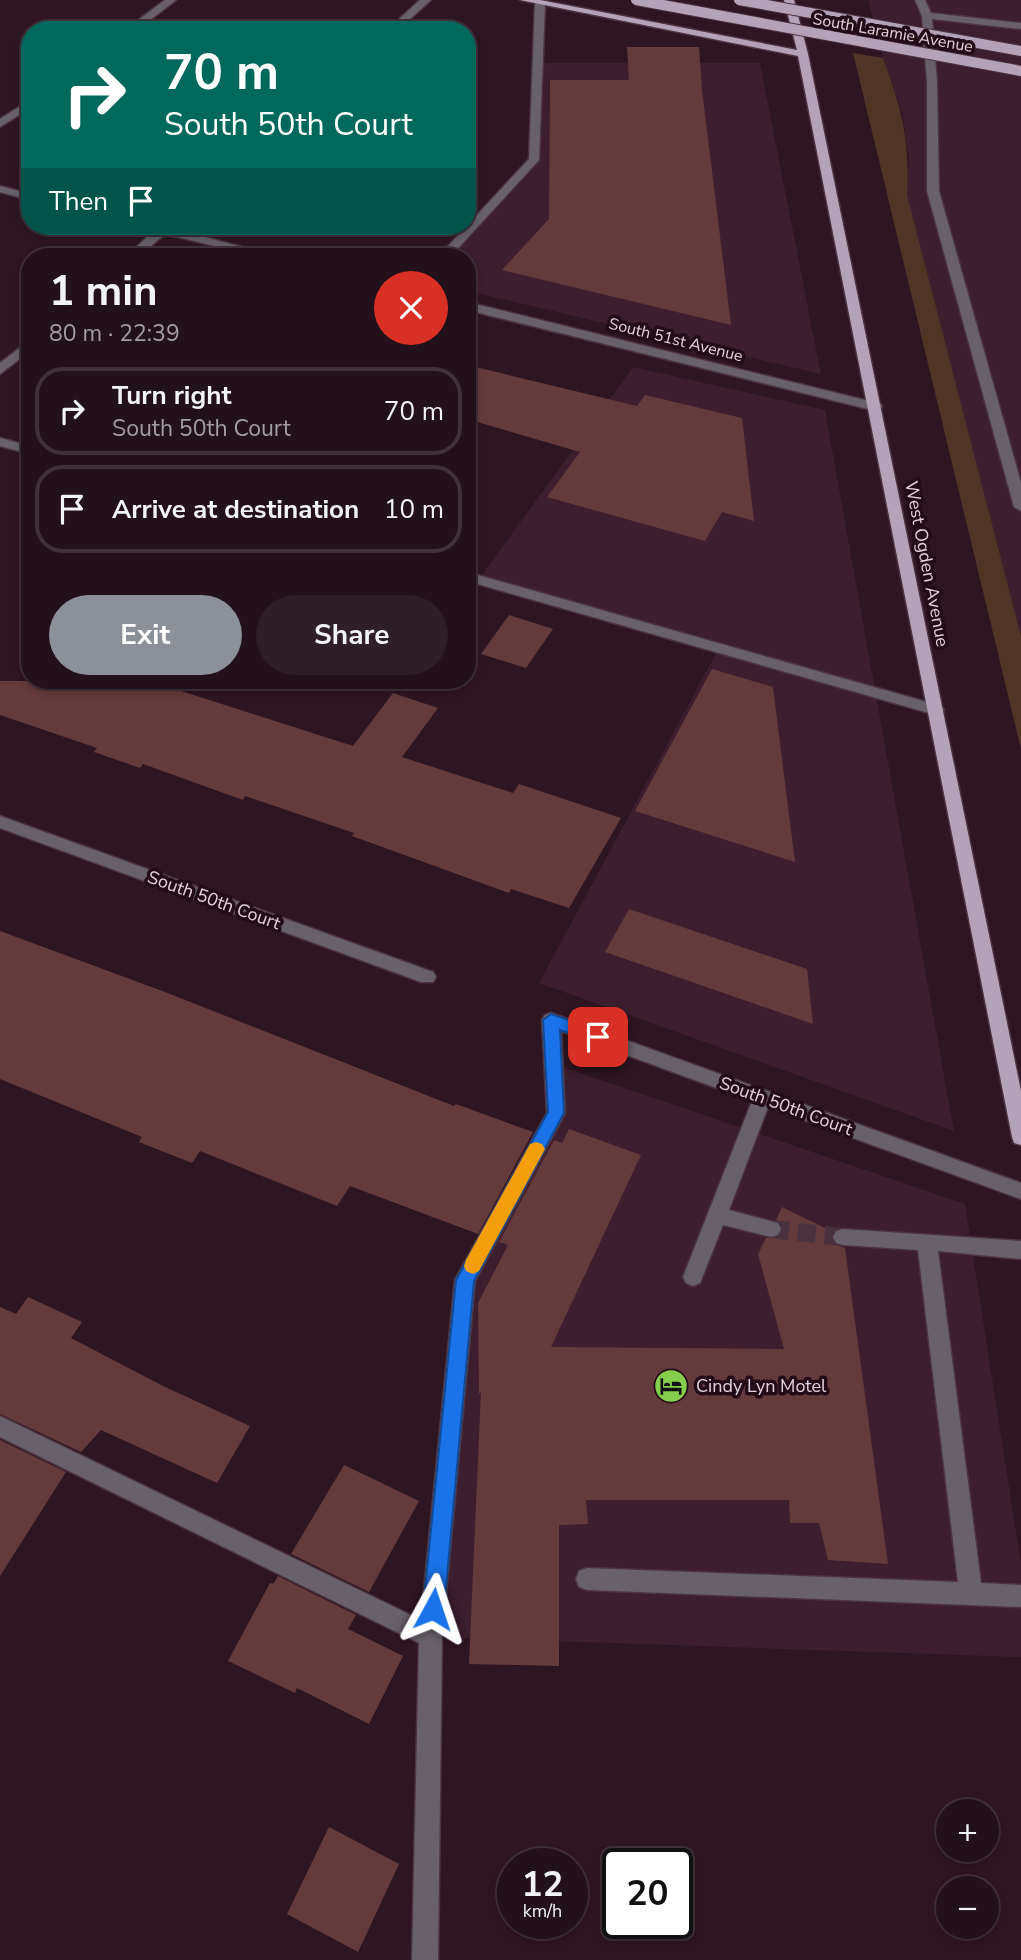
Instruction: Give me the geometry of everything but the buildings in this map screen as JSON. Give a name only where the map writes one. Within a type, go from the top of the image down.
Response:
[{"type":"main road","points":[[525,0],[803,54]]},
{"type":"main road","name":"South Laramie Avenue","points":[[636,0],[1021,71]]},
{"type":"main road","name":"South Laramie Avenue","points":[[738,0],[1021,51]]},
{"type":"main road","name":"West Ogden Avenue","points":[[789,0],[803,54],[876,407],[1021,1137]]},
{"type":"street","points":[[142,21],[171,0]]},
{"type":"street","points":[[402,21],[426,0]]},
{"type":"street","points":[[920,0],[928,16],[932,82],[933,191],[1021,507]]},
{"type":"street","points":[[476,223],[534,160],[540,3]]},
{"type":"street","points":[[928,16],[1021,26]]},
{"type":"street","points":[[0,124],[21,109]]},
{"type":"street","points":[[0,189],[21,195]]},
{"type":"street","points":[[142,248],[157,235]]},
{"type":"street","points":[[191,235],[239,248]]},
{"type":"street","points":[[452,248],[464,235]]},
{"type":"street","name":"South 51st Avenue","points":[[476,308],[876,407]]},
{"type":"street","points":[[0,370],[21,352]]},
{"type":"street","points":[[0,442],[21,448]]},
{"type":"street","points":[[476,579],[936,710]]},
{"type":"street","name":"South 50th Court","points":[[0,822],[427,977]]},
{"type":"street","name":"South 50th Court","points":[[431,1637],[465,1280],[556,1113],[551,1020],[1021,1191]]},
{"type":"street","points":[[693,1277],[763,1097]]},
{"type":"street","points":[[717,1214],[771,1229]]},
{"type":"street","points":[[843,1237],[1021,1251]]},
{"type":"street","points":[[927,1242],[971,1594]]},
{"type":"street","points":[[0,1426],[431,1637],[425,1960]]},
{"type":"street","points":[[587,1579],[1021,1595]]},
{"type":"shaded area","points":[[868,0],[1021,0],[1021,636],[906,195],[909,159],[902,112],[883,58]]},
{"type":"shaded area","points":[[853,53],[883,58],[900,110],[906,141],[907,195],[1021,636],[1021,749]]},
{"type":"shaded area","points":[[537,63],[760,63],[821,374],[476,293],[476,248],[452,248],[464,235],[476,235],[476,223],[534,160]]},
{"type":"shaded area","points":[[633,367],[825,410],[954,1131],[539,983],[719,648],[479,579]]},
{"type":"shaded area","points":[[554,1064],[965,1204],[1021,1564],[1021,1657],[431,1637],[465,1280],[556,1113]]},
{"type":"tunnel","points":[[771,1229],[843,1237]]},
{"type":"slow traffic","points":[[473,1266],[536,1149]]},
{"type":"place","name":"Cindy Lyn Motel","points":[[671,1386]]},
{"type":"route","points":[[433,1609],[465,1280],[556,1113],[551,1020],[598,1037]]}]
